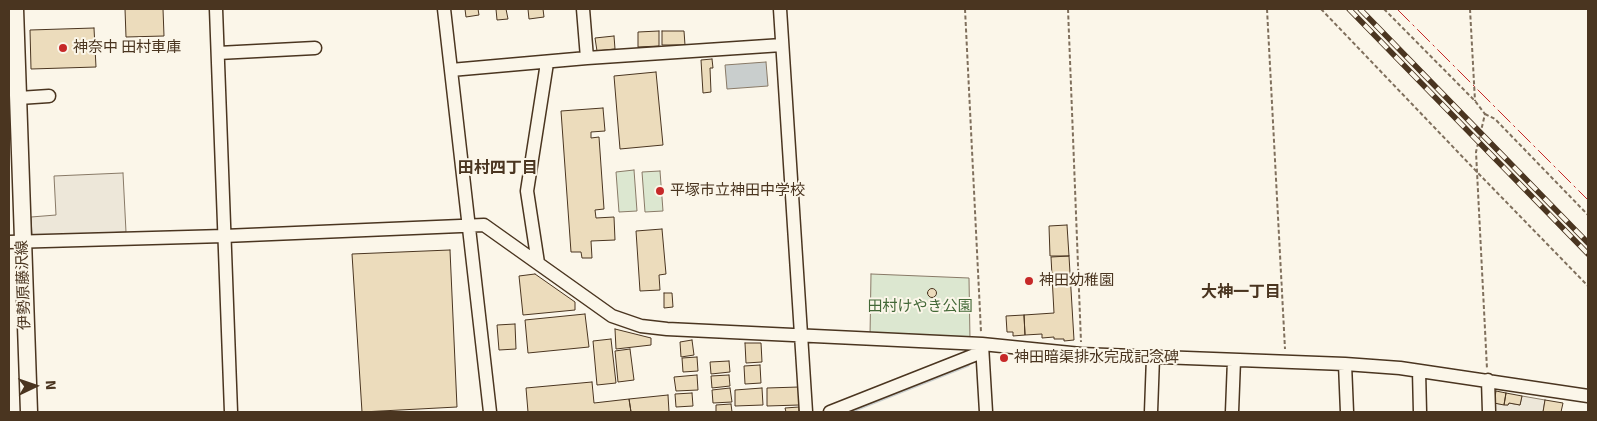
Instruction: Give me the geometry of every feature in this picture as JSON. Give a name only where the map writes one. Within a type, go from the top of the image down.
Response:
[{"type":"main road","name":"伊勢原藤沢線","points":[[14,9],[18,98],[16,242],[29,412]]},
{"type":"street","points":[[216,9],[231,412]]},
{"type":"street","points":[[444,9],[490,412]]},
{"type":"street","points":[[583,9],[587,58]]},
{"type":"street","points":[[780,9],[806,412]]},
{"type":"street","points":[[451,70],[587,58],[782,45]]},
{"type":"street","points":[[218,53],[315,48]]},
{"type":"street","points":[[538,263],[527,191],[547,63]]},
{"type":"street","points":[[18,98],[49,96]]},
{"type":"street","points":[[16,242],[224,236],[484,225],[612,316],[641,326],[667,330],[801,336],[1081,354],[1345,364],[1400,368],[1588,396]]},
{"type":"street","points":[[830,412],[982,348]]},
{"type":"street","points":[[982,348],[986,412]]},
{"type":"street","points":[[1151,412],[1153,357]]},
{"type":"street","points":[[1232,412],[1234,360]]},
{"type":"street","points":[[1345,364],[1347,412]]},
{"type":"street","points":[[1419,372],[1420,412]]},
{"type":"street","points":[[1488,380],[1489,412]]},
{"type":"path","points":[[964,9],[982,348]]},
{"type":"path","points":[[1068,9],[1081,354]]},
{"type":"path","points":[[1267,9],[1286,362]]},
{"type":"path","points":[[1320,9],[1588,286]]},
{"type":"path","points":[[1384,9],[1475,101],[1485,114],[1495,119],[1588,215]]},
{"type":"path","points":[[1470,9],[1475,101]]},
{"type":"path","points":[[1485,114],[1476,152],[1488,380]]},
{"type":"green space","points":[[634,170],[637,211],[619,212],[616,172]]},
{"type":"green space","points":[[660,171],[663,211],[645,212],[642,172]]},
{"type":"green space","name":"田村けやき公園","points":[[871,274],[969,278],[970,340],[870,336]]},
{"type":"shaded area","points":[[766,62],[768,86],[727,89],[725,65]]},
{"type":"shaded area","points":[[123,173],[126,232],[32,236],[31,217],[56,215],[54,176]]},
{"type":"shaded area","points":[[1522,396],[1545,400],[1543,412],[1495,412],[1494,403],[1520,405]]},
{"type":"building","points":[[125,9],[163,9],[164,36],[126,37]]},
{"type":"building","points":[[465,9],[478,9],[479,15],[466,17]]},
{"type":"building","points":[[496,9],[506,9],[508,19],[497,20]]},
{"type":"building","points":[[528,9],[543,9],[544,17],[529,19]]},
{"type":"building","name":"神奈中 田村車庫","points":[[94,28],[96,67],[31,69],[30,30]]},
{"type":"building","points":[[659,31],[659,46],[638,47],[638,32]]},
{"type":"building","points":[[662,31],[684,31],[685,45],[662,45]]},
{"type":"building","points":[[614,36],[615,49],[597,51],[595,38]]},
{"type":"building","points":[[712,59],[713,68],[710,68],[711,92],[703,93],[701,60]]},
{"type":"building","points":[[656,72],[663,145],[620,149],[614,76]]},
{"type":"building","points":[[603,108],[605,131],[591,132],[591,138],[599,137],[604,209],[595,210],[596,218],[614,217],[615,240],[591,241],[592,258],[582,258],[581,252],[571,252],[561,111]]},
{"type":"building","points":[[1067,225],[1069,256],[1050,256],[1049,226]]},
{"type":"building","points":[[662,229],[666,274],[659,275],[660,290],[640,291],[636,231]]},
{"type":"building","points":[[450,250],[457,407],[362,412],[352,254]]},
{"type":"building","points":[[1069,256],[1074,340],[1064,341],[1064,339],[1054,339],[1054,337],[1042,338],[1042,334],[1025,335],[1024,315],[1054,313],[1051,257]]},
{"type":"building","points":[[535,274],[575,302],[575,310],[523,315],[519,276]]},
{"type":"building","points":[[932,288],[937,293],[932,298],[927,293]]},
{"type":"building","points":[[664,293],[672,293],[673,307],[664,308]]},
{"type":"building","points":[[585,314],[589,347],[528,353],[525,320]]},
{"type":"building","points":[[1024,315],[1025,335],[1013,336],[1013,332],[1007,332],[1006,316]]},
{"type":"building","points":[[515,324],[516,349],[499,350],[497,325]]},
{"type":"building","points":[[615,329],[651,338],[651,345],[616,349]]},
{"type":"building","points":[[611,339],[616,383],[597,385],[593,341]]},
{"type":"building","points":[[692,340],[694,355],[681,357],[680,342]]},
{"type":"building","points":[[745,343],[761,343],[762,362],[746,363]]},
{"type":"building","points":[[630,349],[634,380],[618,382],[615,351]]},
{"type":"building","points":[[697,357],[698,371],[683,372],[682,358]]},
{"type":"building","points":[[729,361],[730,372],[711,374],[710,362]]},
{"type":"building","points":[[760,365],[761,383],[745,384],[744,366]]},
{"type":"building","points":[[697,375],[698,390],[676,391],[674,377]]},
{"type":"building","points":[[729,375],[730,386],[712,388],[711,376]]},
{"type":"building","points":[[592,382],[594,403],[629,399],[631,412],[528,412],[526,388]]},
{"type":"building","points":[[799,387],[799,405],[767,406],[767,388]]},
{"type":"building","points":[[730,388],[732,402],[713,403],[712,390]]},
{"type":"building","points":[[762,388],[763,405],[735,406],[735,390]]},
{"type":"building","points":[[1496,391],[1506,393],[1504,405],[1494,403]]},
{"type":"building","points":[[692,393],[693,406],[676,407],[675,394]]},
{"type":"building","points":[[1506,393],[1522,396],[1520,405],[1509,403],[1504,405]]},
{"type":"building","points":[[668,395],[669,412],[631,412],[629,399]]},
{"type":"building","points":[[1545,400],[1563,403],[1561,412],[1543,412]]},
{"type":"building","points":[[731,404],[732,412],[716,412],[716,405]]},
{"type":"building","points":[[799,407],[799,412],[786,412],[785,408]]},
{"type":"waterway","points":[[849,412],[968,365]]},
{"type":"railway","points":[[1349,9],[1588,254]]},
{"type":"railway","points":[[1360,9],[1588,243]]},
{"type":"power","points":[[1397,9],[1588,200]]},
{"type":"place","name":"神奈中 田村車庫","points":[[63,48]]},
{"type":"place","name":"平塚市立神田中学校","points":[[660,191]]},
{"type":"place","name":"神田幼稚園","points":[[1029,281]]},
{"type":"place","name":"神田暗渠排水完成記念碑","points":[[1004,358]]},
{"type":"district","name":"田村四丁目","points":[[498,169]]},
{"type":"district","name":"大神一丁目","points":[[1241,293]]}]
